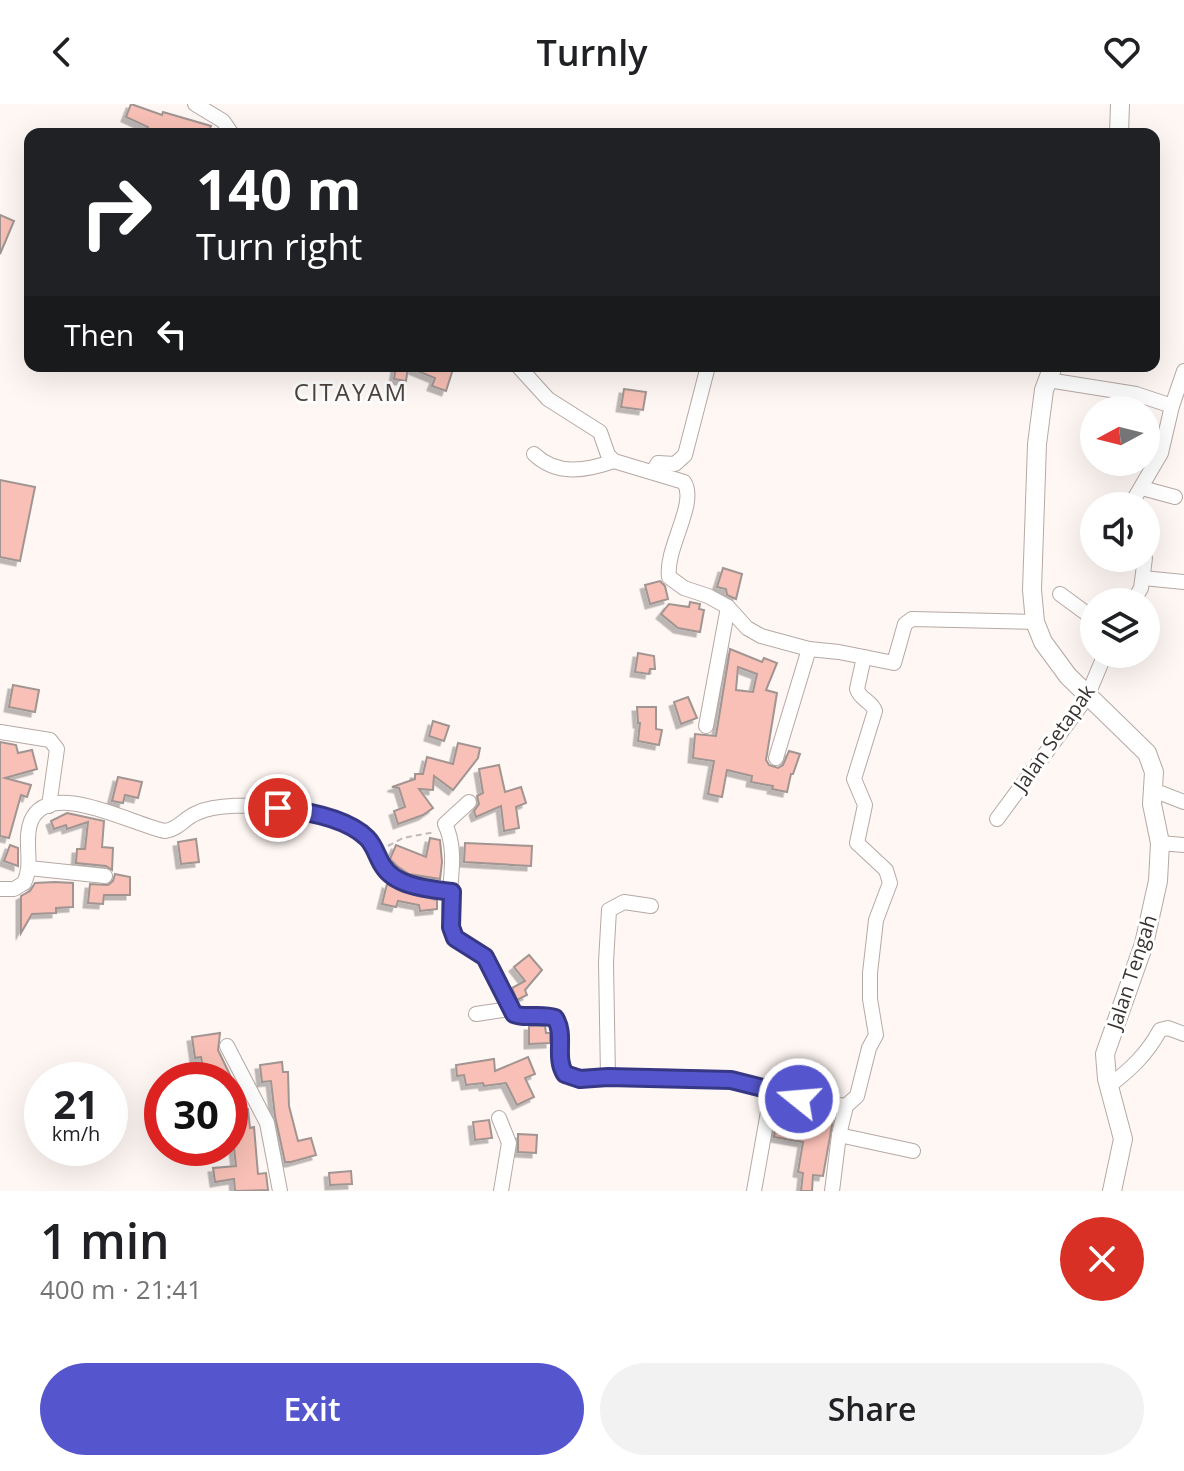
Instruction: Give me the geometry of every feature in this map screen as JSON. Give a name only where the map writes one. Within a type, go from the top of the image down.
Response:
[{"type":"main road","points":[[1119,128],[1120,104]]},
{"type":"main road","name":"Jalan Tengah","points":[[1050,373],[1037,444],[1032,590],[1035,622],[1050,654],[1087,697],[1147,753],[1154,772],[1153,816],[1160,843],[1154,904],[1138,965],[1105,1054],[1109,1086],[1123,1139],[1112,1191]]},
{"type":"street","points":[[195,104],[223,121],[228,128]]},
{"type":"street","points":[[1139,492],[1161,453],[1184,371]]},
{"type":"street","points":[[523,372],[548,399],[600,432],[608,455],[614,461],[684,482],[688,490],[671,546],[667,566],[669,577],[684,588],[728,607],[753,633],[809,649],[894,663],[905,624],[912,619],[1035,622]]},
{"type":"street","points":[[653,471],[658,463],[675,464],[685,455],[706,372]]},
{"type":"street","points":[[1050,373],[1172,406]]},
{"type":"street","points":[[534,454],[544,464],[587,471],[614,461]]},
{"type":"street","points":[[1142,488],[1175,497]]},
{"type":"street","points":[[1139,588],[1144,572]]},
{"type":"street","points":[[1143,578],[1184,582]]},
{"type":"street","points":[[1060,594],[1080,609]]},
{"type":"street","points":[[706,726],[728,607]]},
{"type":"street","points":[[776,758],[809,649]]},
{"type":"street","points":[[832,1191],[846,1106],[857,1096],[869,1048],[876,1035],[870,999],[870,973],[876,920],[890,883],[886,870],[857,843],[865,805],[854,779],[875,711],[862,699],[857,689],[864,657]]},
{"type":"street","name":"Jalan Setapak","points":[[997,819],[1087,697],[1099,668]]},
{"type":"street","points":[[0,732],[50,740],[55,744],[57,749],[49,806]]},
{"type":"street","points":[[1153,790],[1184,802]]},
{"type":"street","points":[[469,802],[445,824],[452,843],[451,927],[455,938],[485,957],[510,1009],[520,1017],[536,1014],[555,1018],[560,1033],[560,1065],[565,1074],[580,1079],[731,1080],[763,1088],[771,1095],[846,1106]]},
{"type":"street","points":[[0,889],[20,886],[29,868],[32,820],[39,811],[49,806],[83,804],[165,831],[176,828],[196,813],[245,805],[307,813],[346,825],[369,840],[388,873],[423,888],[452,892]]},
{"type":"street","points":[[1160,843],[1184,845]]},
{"type":"street","points":[[29,868],[105,876]]},
{"type":"street","points":[[608,1077],[606,962],[609,910],[624,902],[651,906]]},
{"type":"street","points":[[476,1014],[510,1009]]},
{"type":"street","points":[[1109,1086],[1149,1051],[1160,1030],[1168,1028],[1184,1034]]},
{"type":"street","points":[[227,1046],[267,1123],[280,1191]]},
{"type":"street","points":[[754,1191],[771,1095]]},
{"type":"street","points":[[499,1118],[509,1143],[501,1191]]},
{"type":"street","points":[[839,1135],[913,1151]]},
{"type":"path","points":[[376,852],[403,838],[435,833],[445,824]]},
{"type":"building","points":[[131,104],[211,126],[147,128],[126,117]]},
{"type":"building","points":[[0,215],[14,221],[0,254]]},
{"type":"building","points":[[395,372],[407,372],[406,381],[394,379]]},
{"type":"building","points":[[420,372],[452,372],[446,391],[432,386],[435,378]]},
{"type":"building","points":[[624,389],[646,392],[643,410],[621,407]]},
{"type":"building","points":[[0,480],[35,487],[20,561],[0,557]]},
{"type":"building","points":[[723,568],[742,574],[736,599],[727,595],[726,589],[717,587]]},
{"type":"building","points":[[660,581],[665,586],[668,599],[650,604],[645,585]]},
{"type":"building","points":[[690,602],[700,604],[699,609],[704,610],[700,632],[678,628],[661,614],[669,604],[689,607]]},
{"type":"building","points":[[730,649],[762,662],[764,658],[777,663],[766,690],[777,693],[766,760],[769,765],[778,768],[783,765],[789,751],[800,754],[787,792],[751,782],[752,776],[727,770],[722,797],[708,794],[714,761],[693,758],[695,734],[716,736]],"holes":[[[738,667],[757,674],[753,692],[736,690]]]},
{"type":"building","points":[[638,653],[654,656],[655,669],[650,669],[649,674],[635,672]]},
{"type":"building","points":[[13,685],[39,690],[35,712],[9,707]]},
{"type":"building","points":[[688,697],[697,718],[681,724],[674,702]]},
{"type":"building","points":[[637,707],[656,707],[656,729],[662,730],[659,745],[638,741],[640,723]]},
{"type":"building","points":[[433,721],[449,726],[444,741],[429,736]]},
{"type":"building","points":[[0,742],[16,745],[18,753],[32,750],[37,769],[5,778],[31,785],[27,797],[21,795],[9,838],[0,836]]},
{"type":"building","points":[[458,743],[480,748],[478,758],[453,790],[434,776],[433,790],[419,789],[433,808],[398,824],[394,811],[405,807],[399,788],[392,787],[415,779],[415,774],[423,774],[427,757],[453,764]]},
{"type":"building","points":[[499,765],[505,792],[521,787],[526,803],[516,807],[519,828],[504,831],[501,806],[476,817],[474,811],[479,804],[477,796],[483,793],[479,769]]},
{"type":"building","points":[[118,777],[142,782],[138,798],[125,795],[123,803],[112,801]]},
{"type":"building","points":[[67,813],[104,821],[102,847],[113,848],[112,870],[106,866],[76,863],[77,849],[85,849],[88,822],[67,829],[66,825],[54,829],[51,821]]},
{"type":"building","points":[[430,838],[440,840],[440,879],[409,874],[390,859],[396,845],[426,857]]},
{"type":"building","points":[[196,839],[199,862],[181,864],[178,842]]},
{"type":"building","points":[[465,843],[532,846],[531,866],[464,862]]},
{"type":"building","points":[[10,845],[18,848],[18,866],[4,861]]},
{"type":"building","points":[[115,874],[130,877],[130,895],[104,895],[103,904],[88,903],[90,884],[108,885]]},
{"type":"building","points":[[35,883],[73,883],[73,907],[56,908],[56,913],[32,914],[21,933],[21,896],[30,891]]},
{"type":"building","points":[[387,884],[403,892],[437,900],[437,909],[420,911],[419,905],[398,901],[396,907],[382,904]]},
{"type":"building","points":[[529,955],[542,970],[525,990],[527,995],[517,1000],[512,988],[525,981],[514,967]]},
{"type":"building","points":[[529,1026],[545,1026],[546,1033],[550,1033],[550,1043],[529,1044]]},
{"type":"building","points":[[220,1033],[218,1050],[224,1062],[202,1062],[201,1057],[195,1058],[192,1037]]},
{"type":"building","points":[[528,1057],[535,1074],[525,1078],[534,1097],[517,1105],[506,1083],[466,1085],[464,1075],[457,1076],[456,1065],[494,1059],[495,1071]]},
{"type":"building","points":[[282,1062],[283,1072],[288,1072],[289,1106],[298,1141],[311,1138],[316,1155],[291,1162],[285,1162],[271,1081],[262,1082],[260,1065]]},
{"type":"building","points":[[779,1106],[834,1114],[823,1176],[813,1175],[812,1191],[801,1191],[803,1173],[798,1172],[803,1142],[774,1137]]},
{"type":"building","points":[[248,1109],[250,1128],[254,1127],[258,1174],[266,1173],[268,1190],[235,1191],[234,1179],[215,1182],[213,1168],[248,1166]]},
{"type":"building","points":[[489,1120],[492,1138],[475,1140],[473,1122]]},
{"type":"building","points":[[518,1134],[537,1135],[536,1153],[518,1152]]},
{"type":"building","points":[[351,1171],[352,1184],[330,1185],[329,1173]]},
{"type":"district","name":"CITAYAM","points":[[351,393]]},
{"type":"route","points":[[278,808],[346,825],[369,840],[388,873],[409,884],[452,892],[451,927],[455,938],[485,957],[514,1014],[520,1017],[543,1014],[555,1018],[560,1033],[560,1065],[565,1074],[580,1079],[731,1080],[763,1088],[771,1095],[799,1099]]}]
